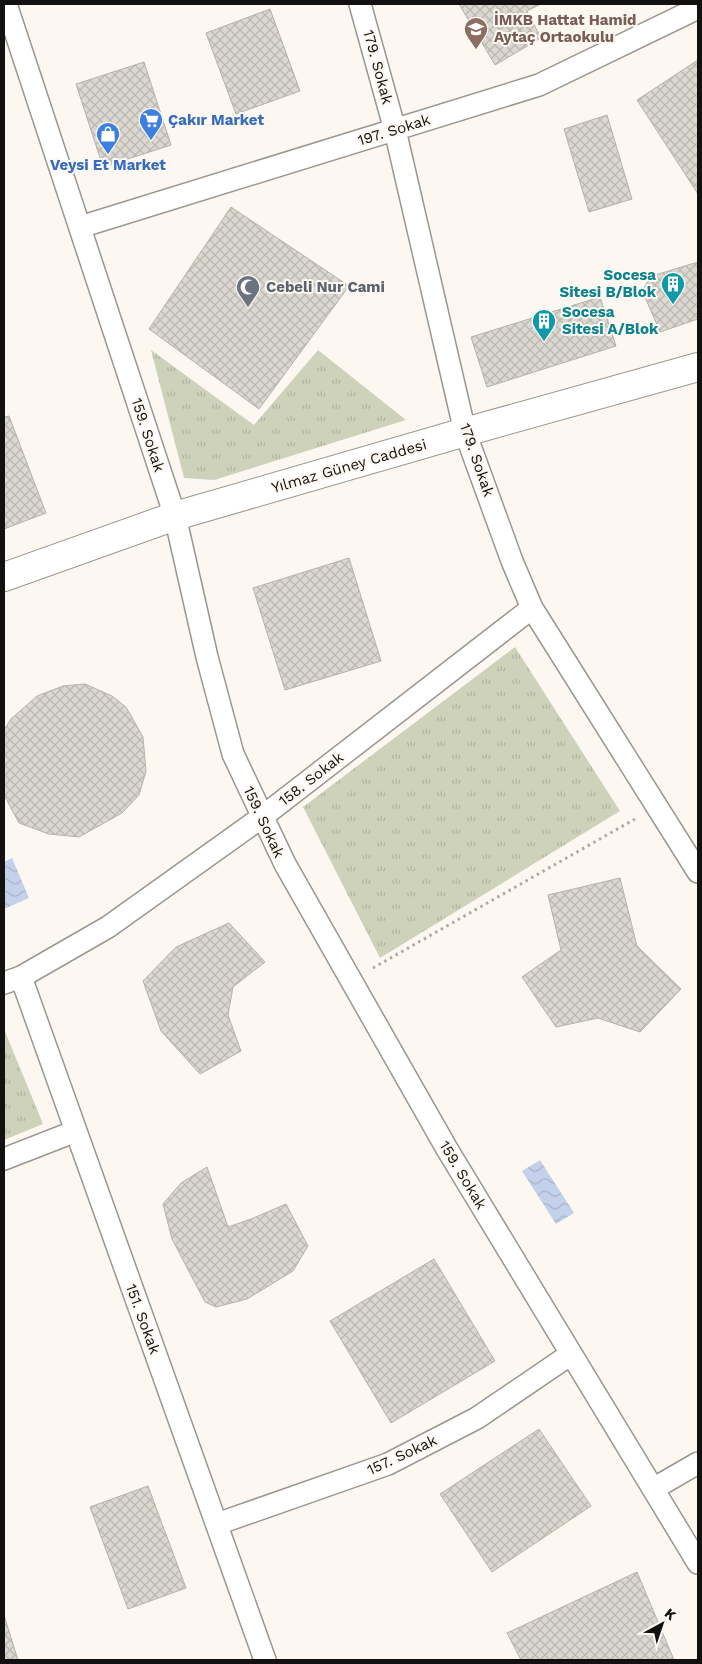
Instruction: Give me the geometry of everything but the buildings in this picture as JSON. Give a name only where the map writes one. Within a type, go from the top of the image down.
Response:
[{"type":"street","name":"159. Sokak","points":[[6,4],[175,516],[207,657],[233,754],[284,864],[447,1149],[698,1563]]},
{"type":"street","name":"179. Sokak","points":[[360,4],[395,130],[466,432],[512,561],[532,608],[698,872]]},
{"type":"street","name":"197. Sokak","points":[[80,227],[540,84],[698,8]]},
{"type":"street","name":"Yılmaz Güney Caddesi","points":[[4,577],[175,516],[698,367]]},
{"type":"street","name":"158. Sokak","points":[[12,980],[108,928],[262,817],[532,608]]},
{"type":"street","name":"151. Sokak","points":[[12,980],[76,1131],[265,1660]]},
{"type":"street","points":[[4,1159],[76,1131]]},
{"type":"street","name":"157. Sokak","points":[[217,1524],[388,1464],[477,1418],[571,1354]]},
{"type":"street","points":[[653,1489],[698,1463]]},
{"type":"path","points":[[351,981],[657,807]]},
{"type":"green space","points":[[151,350],[254,425],[318,350],[406,420],[214,480],[184,478]]},
{"type":"green space","points":[[515,647],[620,811],[380,958],[303,807]]},
{"type":"green space","points":[[4,1029],[43,1124],[4,1140]]},
{"type":"water","points":[[12,858],[29,898],[4,909],[4,862]]},
{"type":"water","points":[[540,1160],[574,1213],[556,1224],[522,1171]]},
{"type":"place","name":"İMKB Hattat Hamid Aytaç Ortaokulu","points":[[476,50]]},
{"type":"place","name":"Çakır Market","points":[[151,141]]},
{"type":"place","name":"Veysi Et Market","points":[[108,155]]},
{"type":"place","name":"Socesa Sitesi B/Blok","points":[[673,305]]},
{"type":"place","name":"Cebeli Nur Cami","points":[[248,308]]},
{"type":"place","name":"Socesa Sitesi A/Blok","points":[[544,342]]}]
